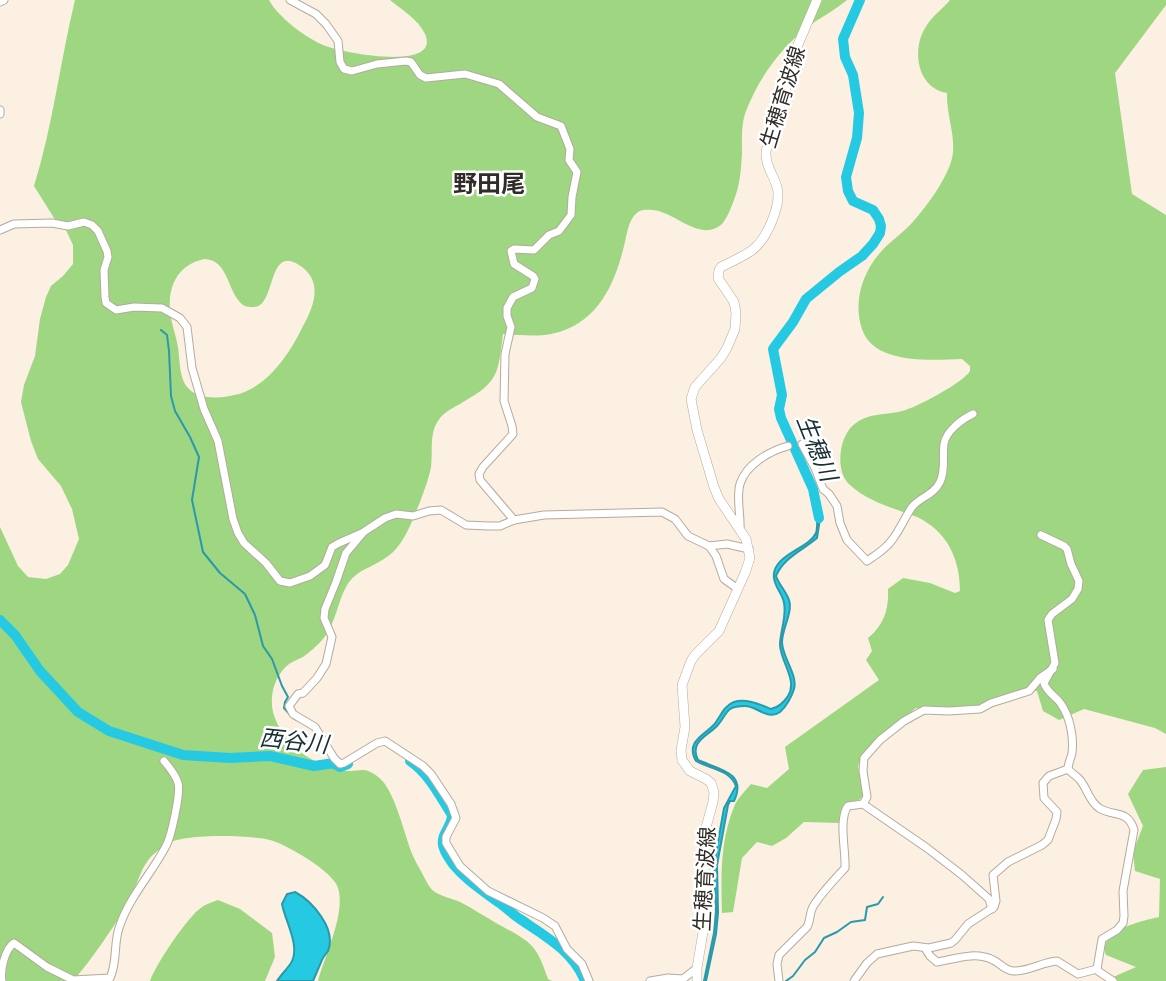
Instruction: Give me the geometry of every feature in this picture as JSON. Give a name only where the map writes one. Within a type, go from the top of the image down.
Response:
[{"type":"main road","name":"生穂育波線","points":[[698,981],[697,968],[706,914],[705,831],[714,792],[711,783],[690,771],[682,760],[685,720],[682,685],[691,661],[719,631],[749,562],[749,549],[714,487],[691,399],[695,387],[721,358],[735,329],[734,302],[718,278],[719,270],[759,244],[777,208],[778,191],[765,159],[765,150],[797,47],[817,0]]},
{"type":"street","points":[[290,0],[316,14],[326,24],[338,41],[340,62],[344,69],[352,71],[377,64],[406,61],[411,62],[420,75],[426,78],[472,75],[499,84],[537,117],[562,127],[570,149],[569,160],[577,172],[572,213],[559,231],[549,234],[534,250],[511,251],[514,264],[535,279],[532,288],[513,297],[507,308],[511,327],[505,354],[504,401],[513,434],[479,474],[480,480],[514,520]]},
{"type":"street","points":[[0,229],[14,224],[52,223],[68,226],[84,222],[92,225],[98,231],[108,257],[104,271],[106,303],[116,310],[134,307],[162,308],[183,321],[188,331],[192,368],[204,409],[218,441],[238,533],[280,581],[290,583],[310,576],[325,565],[332,547],[362,533],[390,515],[413,516],[436,510],[445,511],[466,525],[500,526],[514,520],[544,515],[662,512],[677,520],[688,536],[709,547],[716,556],[724,579],[738,589]]},
{"type":"street","points":[[802,444],[823,489],[837,506],[847,540],[867,561],[893,540],[913,506],[935,490],[940,483],[944,467],[944,443],[947,436],[958,423],[973,414]]},
{"type":"street","points":[[740,530],[739,494],[744,476],[768,453],[788,446]]},
{"type":"street","points":[[362,533],[345,554],[325,609],[324,618],[332,637],[326,664],[317,678],[303,693],[298,694],[289,708],[293,714],[315,727],[340,764],[385,741],[423,766],[451,804],[455,821],[446,837],[446,843],[460,866],[488,891],[555,926],[567,949],[582,964],[589,981]]},
{"type":"street","points":[[1041,535],[1067,549],[1079,581],[1078,589],[1070,601],[1048,620],[1056,659],[1044,683],[1047,692],[1057,698],[1064,708],[1070,723],[1072,754],[1068,769],[1080,780],[1096,805],[1102,810],[1126,817],[1134,830],[1123,891],[1123,923],[1102,939],[1097,968],[1113,981]]},
{"type":"street","points":[[709,547],[725,544],[749,549]]},
{"type":"street","points":[[779,981],[776,964],[779,954],[807,928],[814,905],[830,882],[845,868],[845,810],[848,806],[863,803],[867,797],[864,758],[886,735],[925,710],[980,709],[1029,691],[1053,669]]},
{"type":"street","points":[[2,981],[7,949],[13,943],[47,967],[73,980],[110,978],[115,968],[120,924],[168,844],[177,803],[178,784],[164,761]]},
{"type":"street","points":[[854,981],[877,954],[913,946],[925,948],[951,943],[968,924],[992,909],[996,901],[993,875],[1008,862],[1048,840],[1057,814],[1044,798],[1043,783],[1049,776],[1068,769]]},
{"type":"street","points":[[863,803],[962,875],[989,899],[992,909]]},
{"type":"street","points":[[925,948],[937,962],[958,957],[979,957],[994,960],[1013,971],[1057,961],[1078,974],[1097,968]]},
{"type":"street","points":[[650,981],[682,979],[697,968]]},
{"type":"green space","points":[[75,0],[269,0],[278,13],[293,26],[323,45],[348,52],[386,57],[418,53],[426,46],[422,29],[390,0],[847,0],[794,39],[774,61],[758,85],[743,121],[738,189],[722,224],[705,230],[661,212],[640,211],[630,223],[615,276],[601,302],[591,313],[567,329],[551,334],[503,334],[498,367],[490,382],[475,395],[446,412],[435,426],[429,476],[402,541],[391,554],[349,582],[323,639],[306,655],[284,669],[274,686],[273,712],[277,724],[291,744],[322,764],[347,771],[365,770],[377,776],[389,791],[413,856],[431,889],[464,904],[524,939],[535,950],[548,979],[552,981],[318,981],[337,922],[340,898],[335,882],[308,860],[270,840],[216,836],[173,841],[151,857],[142,870],[126,907],[73,981],[0,981],[0,527],[18,566],[28,577],[46,579],[60,574],[68,565],[79,539],[72,509],[61,486],[38,459],[21,402],[35,356],[46,297],[51,286],[73,264],[73,245],[65,228],[54,218],[34,186]],"holes":[[[212,260],[223,270],[238,300],[246,306],[261,304],[276,269],[282,263],[289,261],[299,265],[307,271],[314,286],[313,302],[307,318],[292,347],[277,367],[250,390],[219,397],[199,395],[185,384],[170,311],[173,285],[181,271],[195,262]]]},
{"type":"green space","points":[[950,0],[1166,0],[1166,5],[1115,73],[1132,194],[1166,215],[1166,734],[1155,728],[1084,709],[1059,720],[1043,711],[1037,691],[1017,691],[977,707],[916,708],[863,753],[858,766],[864,795],[859,800],[843,805],[840,823],[804,822],[772,846],[757,842],[742,858],[733,912],[722,913],[724,846],[735,804],[751,784],[767,788],[789,769],[785,747],[879,680],[866,660],[872,651],[868,638],[878,628],[884,616],[888,589],[903,578],[930,583],[955,593],[960,591],[958,568],[944,538],[917,517],[857,491],[845,479],[840,462],[842,444],[850,428],[856,423],[867,417],[902,411],[918,405],[950,388],[970,371],[970,366],[962,359],[905,358],[878,349],[868,341],[862,329],[858,309],[861,289],[873,262],[922,211],[939,187],[951,162],[953,137],[947,93],[937,90],[929,83],[919,65],[918,55],[922,34],[927,25]]},
{"type":"green space","points":[[1166,767],[1166,981],[1104,981],[1136,967],[1106,955],[1105,946],[1109,939],[1123,928],[1159,917],[1160,879],[1135,871],[1133,852],[1143,826],[1128,794],[1143,770]]},
{"type":"green space","points":[[218,900],[240,909],[272,933],[275,957],[265,981],[150,981],[165,952],[189,920],[202,907]]},
{"type":"water","name":"生穂川","points":[[818,501],[821,512],[817,538],[788,559],[776,576],[790,605],[782,642],[795,684],[790,698],[780,712],[771,715],[745,706],[733,707],[717,726],[700,740],[696,748],[698,760],[728,773],[737,784],[734,801],[730,801],[728,805],[717,865],[716,934],[704,981],[716,911],[714,864],[724,808],[736,786],[729,776],[696,761],[693,748],[698,738],[731,703],[748,701],[771,709],[781,704],[788,696],[791,684],[780,645],[785,608],[775,582],[775,570],[784,558],[806,544],[816,533]]},
{"type":"water","points":[[295,892],[309,902],[321,917],[326,925],[330,943],[313,981],[277,981],[294,956],[293,941],[282,904],[287,894]]},
{"type":"waterway","name":"生穂川","points":[[819,518],[813,489],[781,418],[779,409],[782,395],[773,349],[806,299],[862,256],[880,233],[879,219],[873,210],[853,201],[846,177],[857,138],[859,113],[853,75],[845,57],[843,39],[860,0]]},
{"type":"waterway","points":[[161,330],[167,335],[171,396],[175,411],[199,457],[192,500],[203,552],[220,573],[245,594],[255,615],[263,646],[272,659],[288,697],[284,708],[299,721]]},
{"type":"waterway","name":"西谷川","points":[[0,620],[15,635],[40,671],[78,712],[109,731],[183,755],[230,758],[270,756],[314,766],[334,763],[340,767],[348,764]]},
{"type":"waterway","name":"西谷川","points":[[410,761],[429,779],[452,815],[443,845],[453,864],[474,884],[557,945],[573,961],[585,981]]},
{"type":"waterway","points":[[786,981],[815,952],[824,938],[851,922],[865,920],[867,907],[878,904],[883,897]]},
{"type":"district","name":"野田尾","points":[[489,184]]}]
